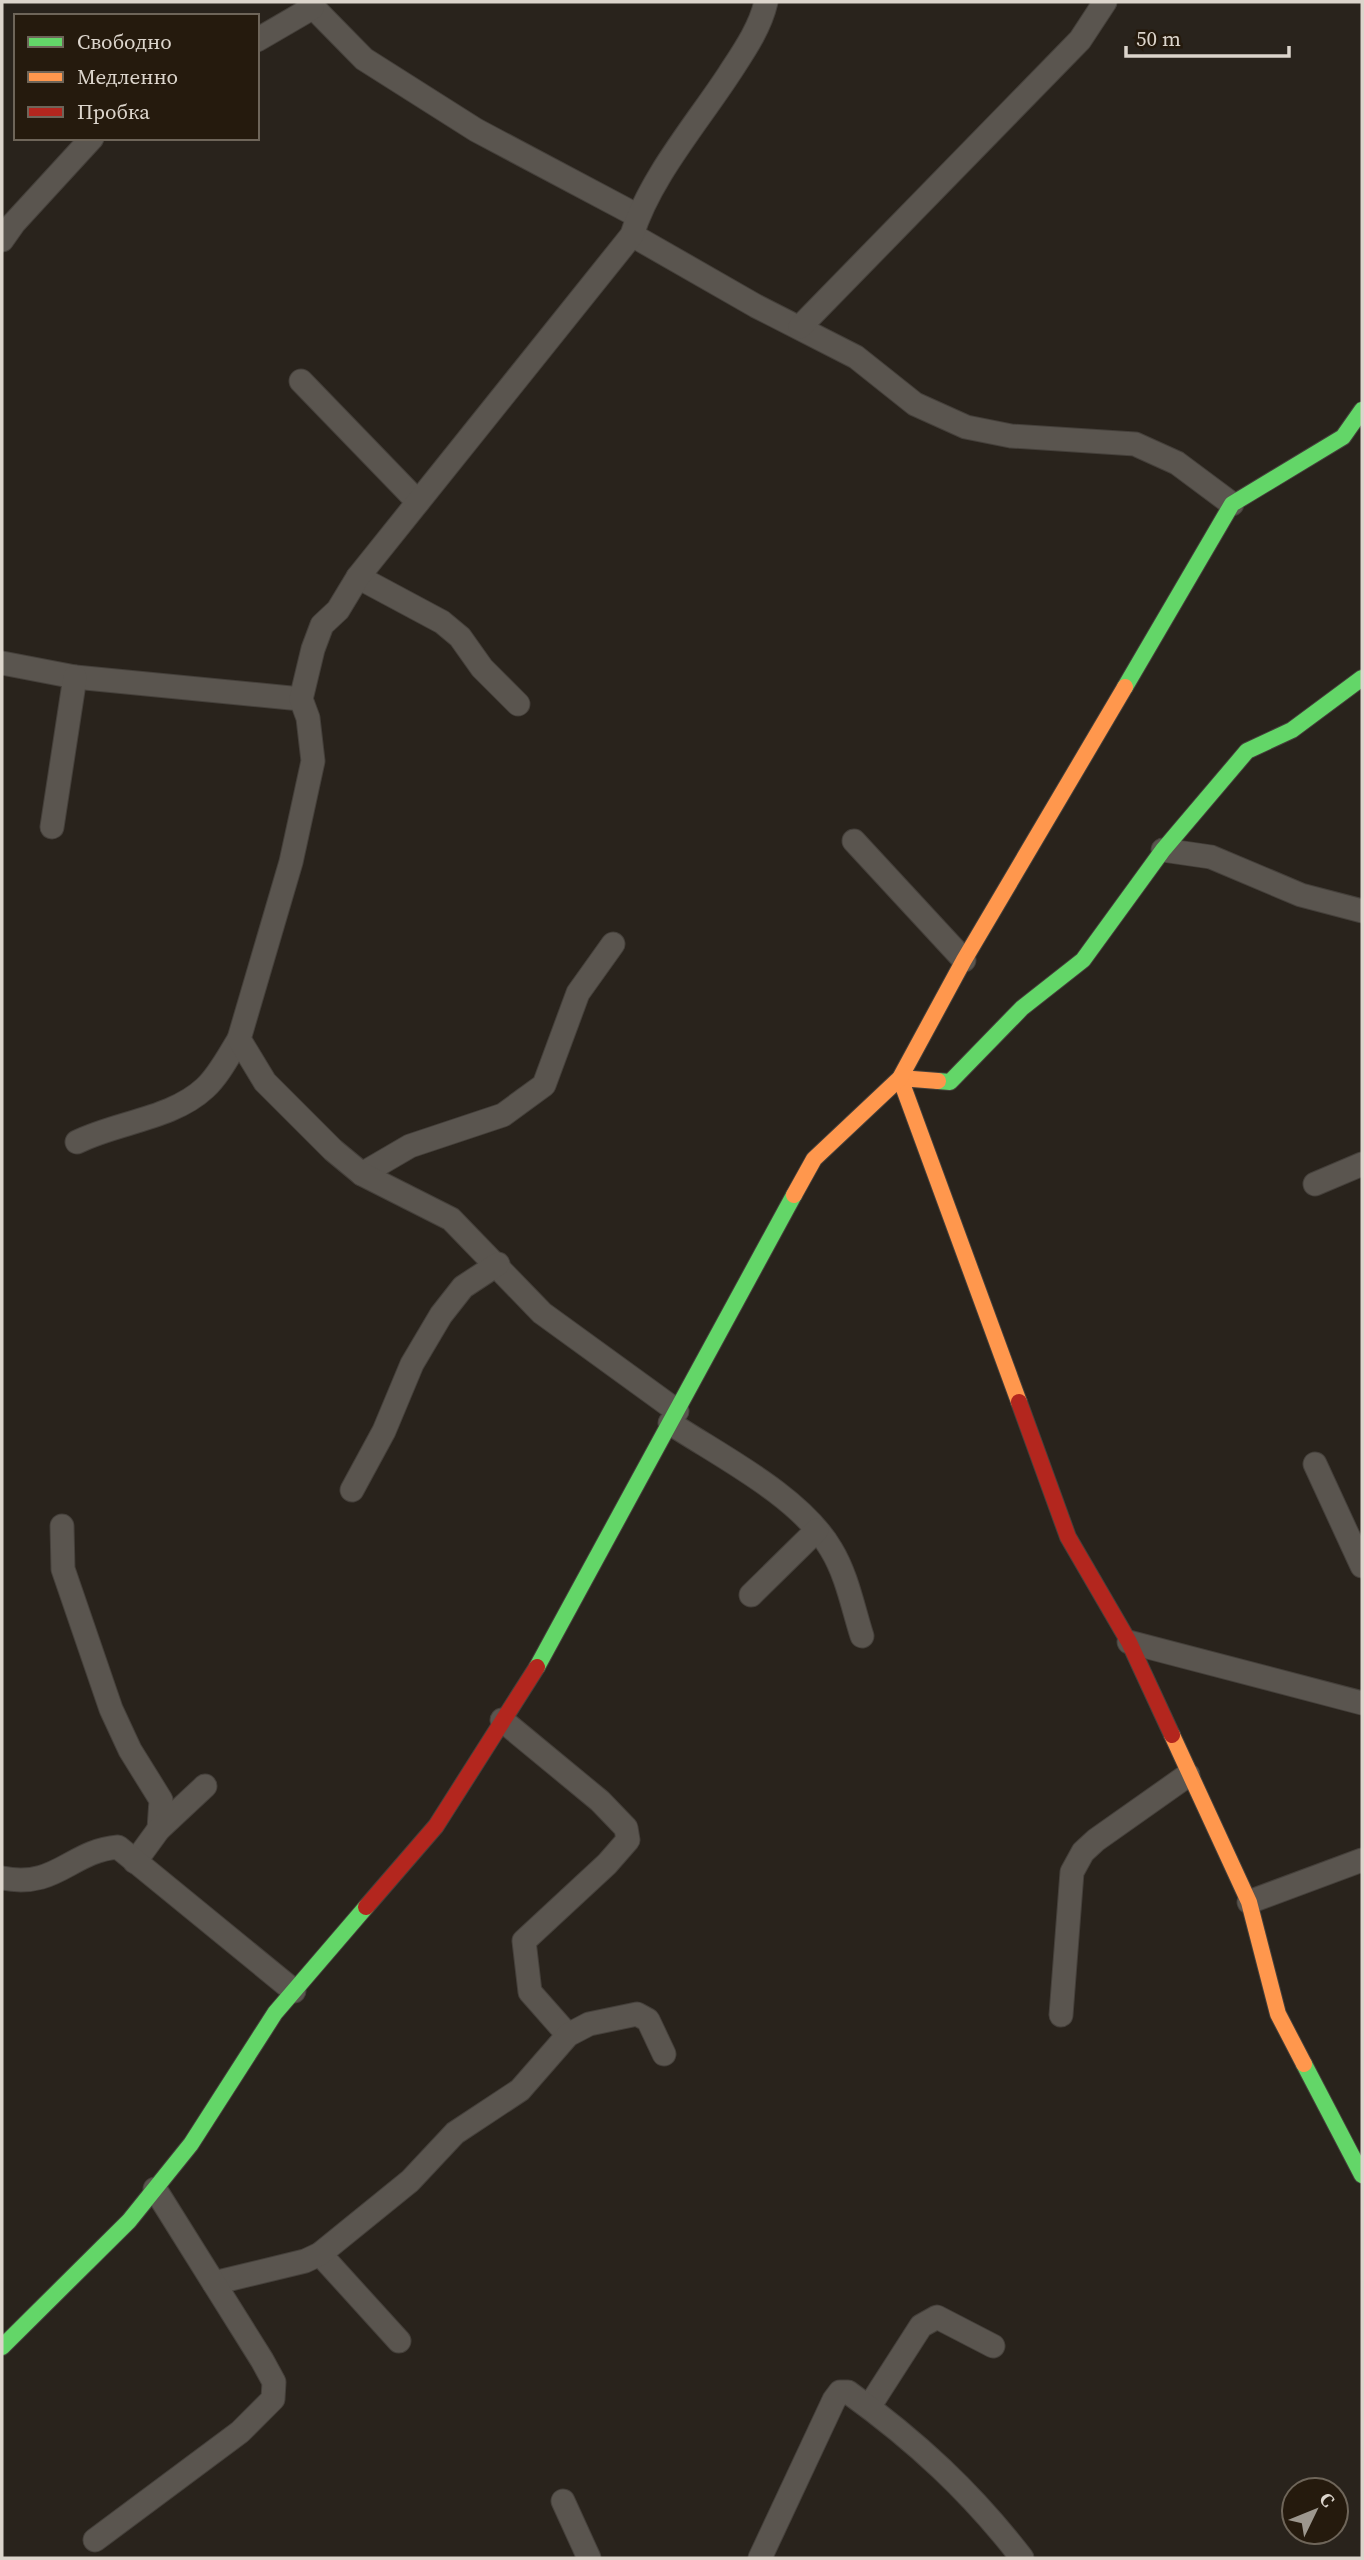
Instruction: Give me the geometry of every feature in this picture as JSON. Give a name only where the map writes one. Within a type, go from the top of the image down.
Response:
[{"type":"street","points":[[77,1142],[185,1103],[207,1087],[240,1039],[291,862],[313,761],[308,718],[301,699],[322,625],[338,610],[358,577],[635,225],[749,43],[766,2]]},
{"type":"street","points":[[800,327],[1080,40],[1105,2]]},
{"type":"street","points":[[259,39],[310,5],[364,59],[635,225],[756,306],[856,357],[915,404],[966,427],[1011,436],[1082,438],[1135,444],[1177,463],[1232,504]]},
{"type":"street","points":[[2,240],[13,223],[90,140]]},
{"type":"street","points":[[301,381],[418,502]]},
{"type":"street","points":[[2,2347],[129,2221],[191,2144],[275,2013],[436,1826],[538,1663],[814,1159],[900,1078],[964,960],[1232,504],[1343,438],[1362,410]]},
{"type":"street","points":[[358,577],[442,622],[460,637],[482,668],[518,704]]},
{"type":"street","points":[[2,663],[75,677],[301,699]]},
{"type":"street","points":[[52,827],[75,677]]},
{"type":"street","points":[[900,1078],[950,1082],[1022,1008],[1083,960],[1163,850],[1247,751],[1292,730],[1362,678]]},
{"type":"street","points":[[854,841],[964,960]]},
{"type":"street","points":[[1163,850],[1210,857],[1301,895],[1362,911]]},
{"type":"street","points":[[362,1174],[410,1146],[503,1115],[544,1085],[578,993],[613,944]]},
{"type":"street","points":[[240,1039],[265,1082],[362,1174],[451,1219],[498,1264],[542,1313],[673,1417],[757,1479],[817,1530],[840,1569],[862,1636]]},
{"type":"street","points":[[900,1078],[1068,1538],[1129,1642],[1249,1902],[1278,2014],[1362,2175]]},
{"type":"street","points":[[1315,1184],[1362,1164]]},
{"type":"street","points":[[352,1490],[384,1431],[412,1364],[441,1314],[463,1287],[498,1264]]},
{"type":"street","points":[[1315,1464],[1362,1566]]},
{"type":"street","points":[[62,1527],[63,1569],[111,1709],[130,1750],[161,1800],[159,1829]]},
{"type":"street","points":[[751,1595],[817,1530]]},
{"type":"street","points":[[1129,1642],[1362,1703]]},
{"type":"street","points":[[502,1720],[600,1801],[626,1828],[628,1840],[607,1864],[524,1941],[530,1992],[568,2035]]},
{"type":"street","points":[[1061,2015],[1072,1872],[1083,1852],[1096,1840],[1188,1774]]},
{"type":"street","points":[[135,1862],[159,1829],[205,1786]]},
{"type":"street","points":[[2,1878],[16,1881],[45,1878],[102,1848],[118,1847],[294,1991]]},
{"type":"street","points":[[1249,1902],[1362,1860]]},
{"type":"street","points":[[214,2283],[305,2262],[320,2254],[410,2181],[455,2133],[520,2090],[568,2035],[589,2024],[637,2014],[648,2020],[664,2053]]},
{"type":"street","points":[[95,2540],[240,2432],[273,2399],[274,2382],[155,2189]]},
{"type":"street","points":[[320,2254],[399,2341]]},
{"type":"street","points":[[869,2407],[922,2326],[929,2320],[937,2317],[993,2346]]},
{"type":"street","points":[[760,2558],[840,2392],[848,2392],[869,2407],[953,2476],[1022,2558]]},
{"type":"street","points":[[564,2501],[589,2558]]},
{"type":"traffic: fast","points":[[1125,687],[1232,504],[1343,437],[1362,410]]},
{"type":"traffic: fast","points":[[938,1081],[950,1082],[1022,1008],[1083,960],[1163,850],[1247,751],[1292,730],[1362,678]]},
{"type":"traffic: fast","points":[[537,1667],[794,1195]]},
{"type":"traffic: fast","points":[[2,2347],[129,2221],[191,2144],[275,2013],[366,1907]]},
{"type":"traffic: fast","points":[[1304,2064],[1362,2175]]},
{"type":"traffic: slow","points":[[794,1195],[814,1159],[900,1078],[964,960],[1125,687]]},
{"type":"traffic: slow","points":[[938,1081],[900,1078],[1019,1402]]},
{"type":"traffic: slow","points":[[1172,1735],[1249,1902],[1278,2014],[1304,2064]]},
{"type":"traffic: jam","points":[[1019,1402],[1068,1537],[1129,1642],[1172,1735]]},
{"type":"traffic: jam","points":[[366,1907],[436,1826],[537,1667]]}]
